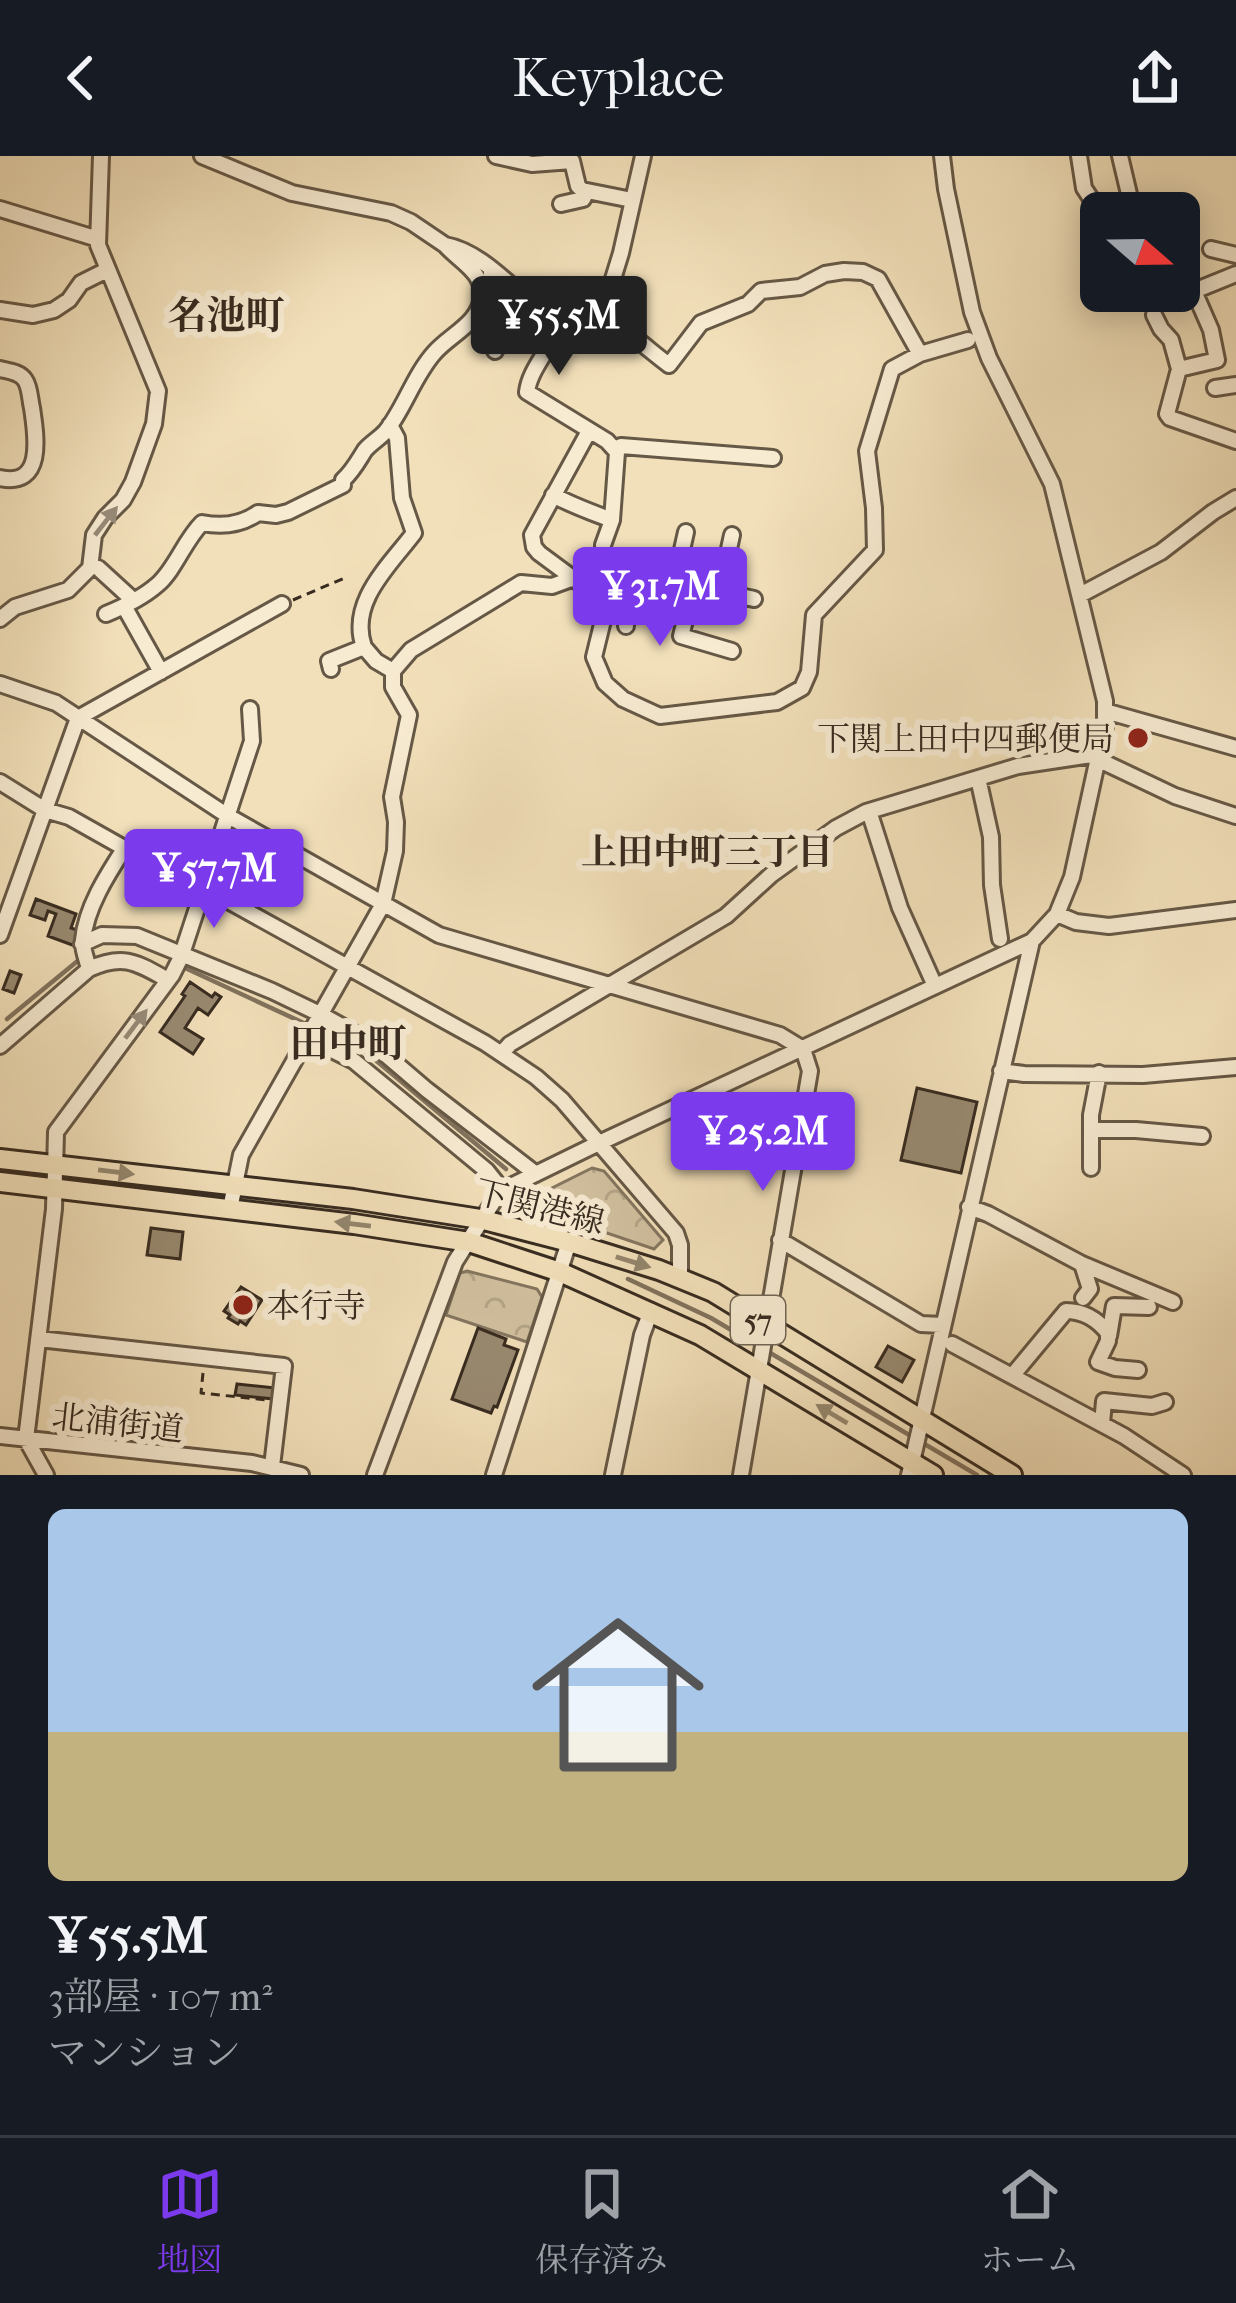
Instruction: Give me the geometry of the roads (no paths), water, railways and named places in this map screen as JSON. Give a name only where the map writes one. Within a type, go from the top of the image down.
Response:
[{"type":"main road","name":"下関港線","points":[[0,1159],[352,1198],[480,1220],[680,1277],[713,1292],[766,1330],[914,1447],[932,1475]]},
{"type":"main road","name":"下関港線","points":[[0,1183],[469,1242],[560,1272],[651,1311],[914,1447],[1012,1475]]},
{"type":"street","points":[[0,619],[15,607],[68,590],[91,566],[94,535],[127,494],[154,424],[158,391],[98,239],[101,156]]},
{"type":"street","points":[[106,614],[157,585],[202,523],[220,527],[243,523],[258,513],[288,512],[343,485],[366,449],[390,425],[436,351],[470,321],[481,302],[482,290],[472,269],[412,222],[391,212],[292,193],[202,156]]},
{"type":"street","points":[[496,156],[532,164],[579,159],[578,186],[632,200]]},
{"type":"street","points":[[601,318],[643,156]]},
{"type":"street","points":[[375,1475],[455,1262],[503,1191],[1032,941],[1057,914],[1072,878],[1106,711],[1052,484],[989,358],[972,312],[942,156]]},
{"type":"street","points":[[1079,156],[1087,192]]},
{"type":"street","points":[[1120,156],[1129,192]]},
{"type":"street","points":[[561,204],[584,199],[587,191]]},
{"type":"street","points":[[0,208],[98,239]]},
{"type":"street","points":[[445,244],[491,269],[557,323]]},
{"type":"street","points":[[1211,249],[1236,255]]},
{"type":"street","points":[[491,269],[491,282],[511,307],[495,351]]},
{"type":"street","points":[[0,310],[33,315],[53,310],[69,300],[81,283],[107,270]]},
{"type":"street","points":[[557,323],[572,315],[601,318],[669,365],[701,323],[748,304],[760,291],[800,287],[825,274],[851,271],[878,279],[920,354]]},
{"type":"street","points":[[1179,369],[1217,359],[1195,291],[1236,274]]},
{"type":"street","points":[[1154,315],[1171,340],[1179,369],[1167,414],[1236,441]]},
{"type":"street","points":[[557,323],[527,392],[615,449],[612,520],[603,562],[612,569],[754,599]]},
{"type":"street","points":[[589,431],[532,535],[534,548],[606,608],[595,657],[605,682],[623,699],[660,716],[777,702],[802,688],[814,614],[875,550],[867,451],[892,368],[968,340]]},
{"type":"street","points":[[0,369],[20,375],[27,383],[38,450],[26,473],[15,479],[0,478]]},
{"type":"street","points":[[1215,388],[1236,385]]},
{"type":"street","points":[[390,425],[397,438],[402,498],[414,533],[382,571],[360,625],[364,647],[393,671]]},
{"type":"street","points":[[615,449],[772,458]]},
{"type":"street","points":[[553,495],[579,510],[612,520]]},
{"type":"street","points":[[1080,595],[1161,552],[1236,498]]},
{"type":"street","points":[[675,581],[686,532]]},
{"type":"street","points":[[720,591],[732,535]]},
{"type":"street","points":[[91,566],[129,603],[161,672]]},
{"type":"street","points":[[612,569],[625,602],[626,626]]},
{"type":"street","points":[[230,1209],[241,1155],[383,904],[395,851],[392,796],[409,715],[394,687],[393,671],[412,650],[521,583],[552,586],[574,578]]},
{"type":"street","points":[[694,586],[681,637],[733,651]]},
{"type":"street","points":[[0,935],[78,718],[282,604]]},
{"type":"street","points":[[331,669],[329,661],[364,647]]},
{"type":"street","points":[[0,684],[48,700],[228,816],[452,940],[780,1035],[802,1048],[810,1071],[741,1475]]},
{"type":"street","points":[[46,1475],[26,1438],[55,1188],[56,1132],[170,977],[181,955],[252,741],[250,709]]},
{"type":"street","points":[[1106,711],[1236,748]]},
{"type":"street","points":[[502,1053],[726,916],[771,875],[868,811],[1044,760],[1098,756],[1175,796],[1236,816]]},
{"type":"street","points":[[978,778],[992,837],[992,885],[1000,939]]},
{"type":"street","points":[[0,782],[45,810],[224,898],[502,1053],[578,1117],[676,1233],[680,1277]]},
{"type":"street","points":[[868,811],[900,908],[935,986]]},
{"type":"street","points":[[89,969],[82,944],[99,890],[124,849]]},
{"type":"street","points":[[1057,914],[1109,926],[1236,910]]},
{"type":"street","points":[[82,944],[102,935],[151,940],[373,1043],[536,1174]]},
{"type":"street","points":[[914,1447],[1032,941]]},
{"type":"street","points":[[3,1038],[89,969],[106,961],[125,960],[170,977]]},
{"type":"street","points":[[309,1036],[353,1061],[487,1171],[503,1191]]},
{"type":"street","points":[[1001,1071],[1143,1075],[1236,1067]]},
{"type":"street","points":[[1091,1168],[1099,1072]]},
{"type":"street","points":[[1091,1130],[1202,1136]]},
{"type":"street","points":[[969,1207],[1082,1264],[1173,1302]]},
{"type":"street","points":[[781,1240],[921,1324],[942,1325]]},
{"type":"street","points":[[494,1475],[569,1242]]},
{"type":"street","points":[[1082,1264],[1090,1289],[1083,1298]]},
{"type":"street","points":[[1138,1370],[1098,1362],[1109,1337],[1114,1306],[1149,1307]]},
{"type":"street","points":[[613,1475],[651,1311]]},
{"type":"street","points":[[1012,1376],[1066,1311],[1083,1312],[1109,1337]]},
{"type":"street","points":[[39,1339],[284,1366],[272,1466]]},
{"type":"street","points":[[952,1344],[1124,1436],[1183,1475]]},
{"type":"street","points":[[1102,1424],[1104,1401],[1152,1406],[1165,1402]]},
{"type":"street","name":"北浦街道","points":[[0,1436],[272,1466],[301,1475]]},
{"type":"waterway","points":[[7,1019],[80,959]]},
{"type":"waterway","points":[[183,967],[308,1025]]},
{"type":"waterway","points":[[318,1030],[367,1053],[506,1169]]},
{"type":"waterway","points":[[628,1279],[711,1318],[977,1475]]},
{"type":"place","name":"下関上田中四郵便局","points":[[1138,738]]},
{"type":"place","name":"本行寺","points":[[243,1305]]},
{"type":"district","name":"名池町","points":[[226,315]]},
{"type":"district","name":"上田中町三丁目","points":[[707,851]]},
{"type":"district","name":"田中町","points":[[348,1043]]}]
